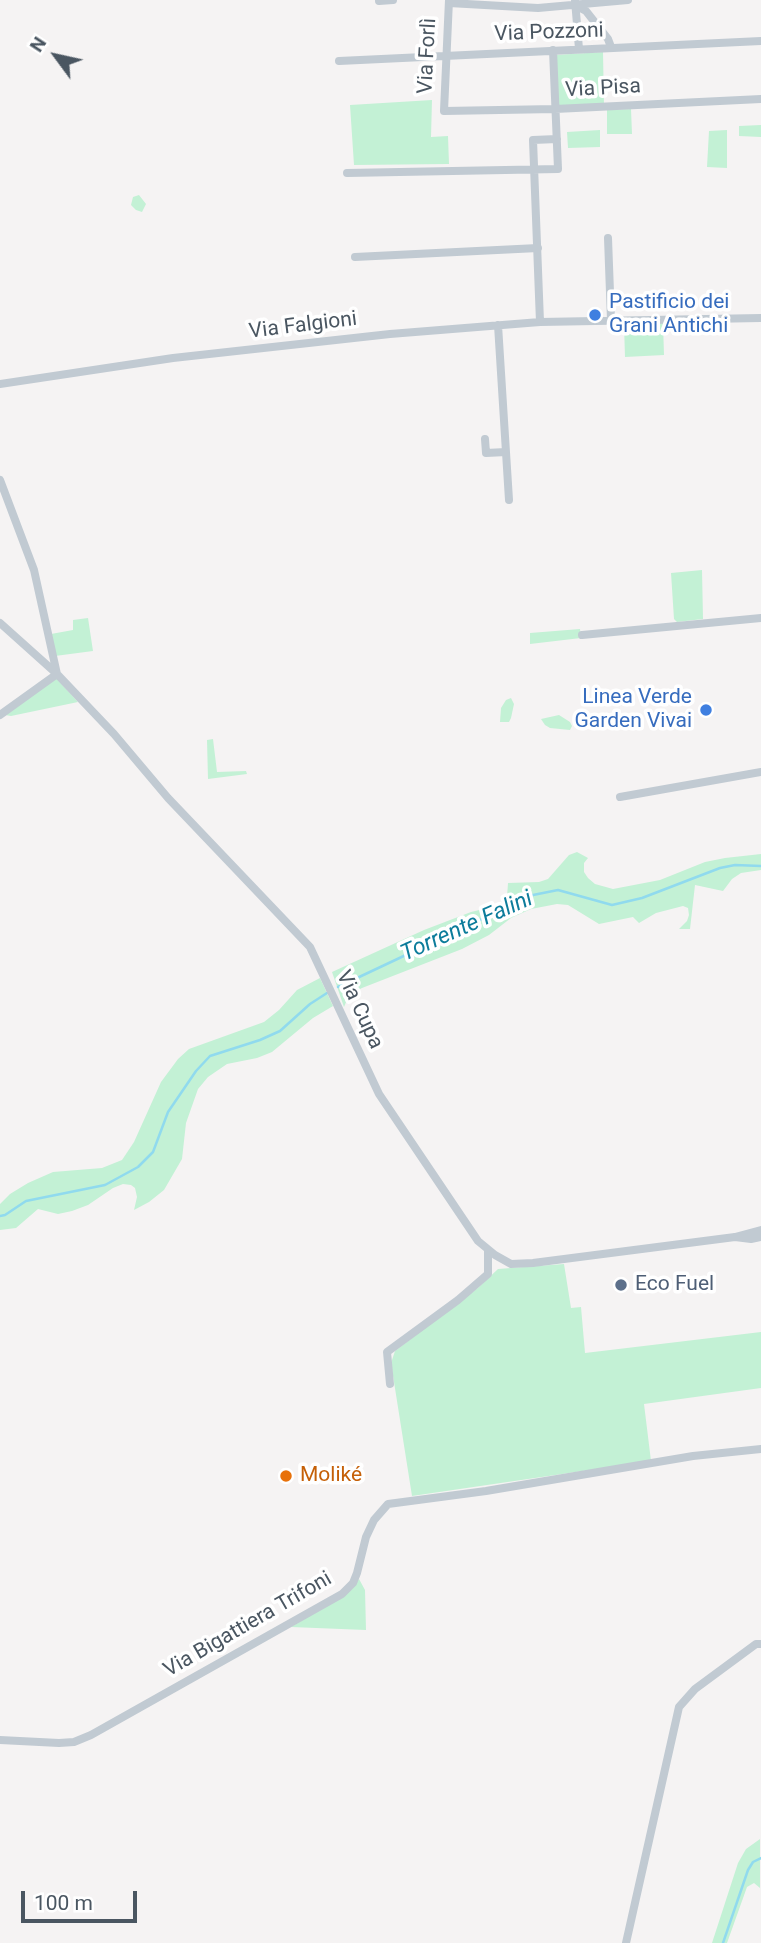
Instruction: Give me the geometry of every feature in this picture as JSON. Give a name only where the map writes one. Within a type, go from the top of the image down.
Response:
[{"type":"street","points":[[379,1],[393,0]]},
{"type":"street","points":[[449,2],[538,8],[628,0]]},
{"type":"street","name":"Via Forlì","points":[[446,111],[443,107],[449,2]]},
{"type":"street","points":[[576,3],[608,39],[611,47]]},
{"type":"street","points":[[576,3],[579,49]]},
{"type":"street","name":"Via Pozzoni","points":[[339,61],[761,41]]},
{"type":"street","points":[[347,173],[558,169],[553,50]]},
{"type":"street","name":"Via Pisa","points":[[446,111],[555,109],[761,99]]},
{"type":"street","points":[[540,323],[533,140],[557,139]]},
{"type":"street","points":[[608,238],[611,320]]},
{"type":"street","points":[[355,257],[538,248]]},
{"type":"street","name":"Via Falgioni","points":[[0,384],[173,358],[390,334],[540,323],[761,318]]},
{"type":"street","points":[[498,325],[509,500]]},
{"type":"street","points":[[485,439],[485,453],[506,452]]},
{"type":"street","points":[[0,480],[34,570],[57,674],[0,715]]},
{"type":"street","points":[[582,635],[761,618]]},
{"type":"street","name":"Via Cupa","points":[[0,623],[57,674],[114,734],[168,799],[310,947],[379,1094],[478,1241],[488,1250],[502,1261],[511,1264],[533,1263],[756,1232]]},
{"type":"street","points":[[620,797],[761,772]]},
{"type":"street","name":"Via Cupa","points":[[756,1232],[761,1237]]},
{"type":"street","name":"Via Cupa","points":[[756,1232],[761,1242]]},
{"type":"street","points":[[390,1384],[387,1352],[458,1300],[488,1274],[488,1250]]},
{"type":"street","name":"Via Bigattiera Trifoni","points":[[0,1740],[74,1742],[342,1594],[353,1583],[366,1537],[374,1520],[388,1504],[486,1491],[693,1456],[761,1449]]},
{"type":"street","points":[[626,1943],[679,1707],[695,1689],[756,1644],[761,1644]]},
{"type":"green space","points":[[603,52],[604,106],[558,108],[555,55]]},
{"type":"green space","points":[[432,100],[431,137],[448,136],[449,164],[354,165],[350,105]]},
{"type":"green space","points":[[631,109],[632,134],[607,134],[607,110]]},
{"type":"green space","points":[[761,125],[761,137],[739,136],[739,126]]},
{"type":"green space","points":[[600,130],[600,147],[568,148],[567,132]]},
{"type":"green space","points":[[727,130],[727,168],[707,167],[709,131]]},
{"type":"green space","points":[[139,195],[146,204],[142,212],[131,205],[133,197]]},
{"type":"green space","points":[[663,323],[664,355],[625,357],[624,325]]},
{"type":"green space","points":[[702,570],[703,619],[677,622],[674,619],[671,573]]},
{"type":"green space","points":[[88,618],[93,651],[55,656],[51,634],[73,630],[73,620]]},
{"type":"green space","points":[[580,629],[581,638],[530,644],[530,633]]},
{"type":"green space","points":[[55,677],[78,702],[5,715]]},
{"type":"green space","points":[[511,698],[514,704],[511,718],[509,722],[500,722],[501,708],[506,700]]},
{"type":"green space","points":[[559,715],[570,722],[570,730],[550,728],[541,719]]},
{"type":"green space","points":[[213,739],[217,772],[246,771],[247,774],[208,779],[207,740]]},
{"type":"green space","points":[[577,852],[588,858],[584,863],[584,872],[588,878],[595,884],[613,889],[660,880],[705,862],[725,858],[761,854],[761,870],[741,873],[732,879],[723,891],[695,885],[690,929],[679,929],[689,915],[688,908],[683,906],[656,913],[639,923],[633,917],[599,924],[568,905],[557,904],[531,909],[511,918],[489,935],[462,949],[362,988],[349,995],[344,1007],[332,972],[424,930],[471,912],[496,906],[507,897],[508,883],[548,879],[569,855]]},
{"type":"green space","points":[[320,978],[333,1006],[313,1018],[272,1052],[227,1064],[208,1077],[198,1089],[186,1123],[182,1159],[164,1190],[149,1202],[134,1210],[137,1197],[135,1188],[123,1184],[88,1205],[72,1211],[58,1214],[38,1209],[16,1228],[0,1230],[0,1204],[28,1183],[53,1172],[102,1168],[122,1160],[134,1142],[161,1082],[189,1049],[264,1022],[297,990]]},
{"type":"green space","points":[[564,1264],[571,1308],[581,1307],[585,1353],[761,1332],[761,1388],[644,1404],[651,1461],[412,1496],[391,1363],[395,1351],[479,1287],[498,1269]]},
{"type":"green space","points":[[359,1579],[365,1590],[366,1630],[291,1627],[338,1599],[352,1589]]},
{"type":"green space","points":[[760,1839],[760,1888],[754,1883],[747,1887],[727,1943],[712,1943],[738,1863],[746,1849]]},
{"type":"waterway","name":"Torrente Falini","points":[[338,987],[533,895],[558,890],[612,905],[642,898],[720,868],[735,865],[761,866]]},
{"type":"waterway","name":"Torrente Falini","points":[[0,1216],[26,1201],[105,1185],[138,1167],[153,1152],[168,1112],[196,1071],[210,1056],[280,1031],[310,1004],[327,993]]},
{"type":"waterway","points":[[723,1943],[748,1870],[753,1862],[761,1858]]},
{"type":"place","name":"Pastificio dei Grani Antichi","points":[[595,315]]},
{"type":"place","name":"Linea Verde Garden Vivai","points":[[706,710]]},
{"type":"place","name":"Eco Fuel","points":[[621,1285]]},
{"type":"place","name":"Moliké","points":[[286,1476]]}]
